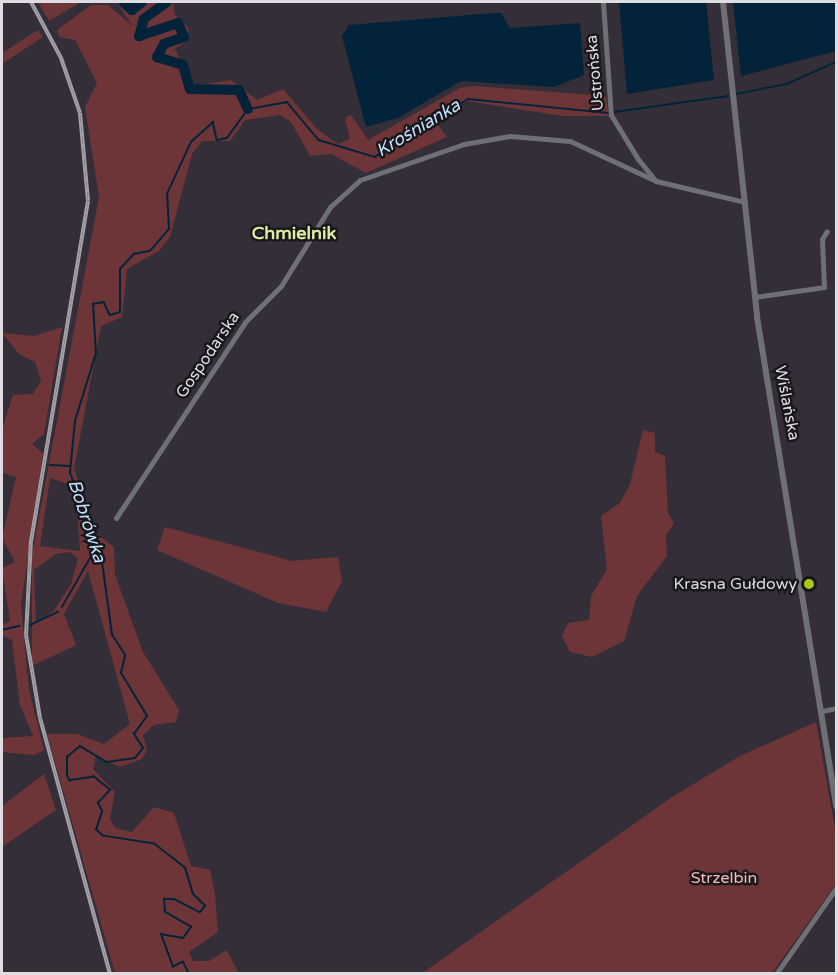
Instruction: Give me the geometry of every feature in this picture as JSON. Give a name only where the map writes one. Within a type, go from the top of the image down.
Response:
[{"type":"street","name":"Ustrońska","points":[[603,2],[610,112],[656,182]]},
{"type":"street","name":"Wiślańska","points":[[723,2],[755,297],[837,807]]},
{"type":"street","name":"Gospodarska","points":[[116,518],[245,322],[281,286],[330,207],[360,180],[475,141],[510,136],[570,141],[656,182]]},
{"type":"street","points":[[656,182],[745,202]]},
{"type":"street","points":[[755,297],[824,287],[822,239],[827,231]]},
{"type":"street","points":[[822,711],[837,708]]},
{"type":"street","points":[[776,974],[837,888]]},
{"type":"green space","points":[[38,2],[81,2],[49,21]]},
{"type":"green space","points":[[116,2],[173,2],[175,15],[189,29],[185,42],[175,49],[192,86],[231,80],[257,100],[283,89],[317,129],[338,144],[350,139],[345,118],[351,115],[368,140],[460,88],[474,86],[606,96],[609,116],[562,116],[468,101],[435,121],[447,137],[366,173],[331,154],[310,156],[291,122],[280,115],[245,120],[230,141],[202,141],[192,154],[170,237],[159,251],[127,269],[122,317],[101,326],[74,469],[96,533],[114,547],[115,575],[143,652],[179,710],[176,722],[154,725],[143,735],[147,750],[142,759],[120,767],[96,756],[93,769],[115,792],[110,819],[115,828],[132,832],[154,807],[174,813],[191,866],[210,870],[215,894],[218,932],[189,952],[193,961],[209,961],[227,950],[238,973],[115,973],[47,734],[77,734],[104,744],[130,724],[88,571],[64,614],[76,645],[32,666],[32,554],[99,197],[85,107],[97,83],[75,40],[59,37],[57,30],[91,5],[108,5],[133,26]],"holes":[[[50,478],[67,484],[78,520],[80,551],[40,546]],[[71,552],[78,559],[71,584],[53,612],[36,622],[34,570],[56,554]]]},
{"type":"green space","points":[[38,30],[43,37],[2,64],[2,53]]},
{"type":"green space","points":[[62,327],[44,434],[32,444],[43,453],[21,605],[29,690],[44,750],[34,755],[2,752],[2,738],[33,736],[20,705],[12,640],[2,635],[2,625],[10,621],[2,568],[15,562],[2,538],[16,477],[2,473],[2,429],[13,395],[33,394],[41,381],[35,362],[19,354],[2,333],[34,336]]},
{"type":"green space","points":[[643,430],[655,433],[655,452],[665,456],[668,513],[674,523],[666,536],[667,556],[637,596],[624,641],[592,657],[570,652],[562,636],[568,623],[589,620],[591,596],[607,569],[601,516],[620,503],[630,484]]},
{"type":"green space","points":[[165,527],[292,561],[338,557],[342,581],[326,612],[278,603],[157,550]]},
{"type":"green space","name":"Strzelbin","points":[[816,722],[836,834],[836,884],[772,973],[421,974],[672,797],[740,756]]},
{"type":"green space","points":[[44,774],[56,810],[2,847],[2,806]]},
{"type":"water","points":[[619,2],[706,2],[714,80],[627,94]]},
{"type":"water","points":[[733,2],[836,2],[836,51],[741,76]]},
{"type":"water","points":[[501,13],[510,28],[580,23],[584,75],[554,87],[461,81],[398,118],[366,127],[342,36],[349,25]]},
{"type":"waterway","name":"Bobrówka","points":[[123,2],[132,10],[142,2]]},
{"type":"waterway","name":"Bobrówka","points":[[167,2],[144,19],[139,36],[178,23],[184,37],[164,44],[157,57],[183,65],[190,89],[239,90],[248,109]]},
{"type":"waterway","name":"Krośnianka","points":[[736,94],[787,84],[836,62]]},
{"type":"waterway","name":"Krośnianka","points":[[614,112],[728,96]]},
{"type":"waterway","name":"Bobrówka","points":[[189,974],[183,962],[173,967],[161,934],[183,938],[191,927],[165,912],[164,899],[174,899],[200,912],[205,906],[193,894],[185,868],[154,844],[103,836],[96,830],[102,811],[98,803],[110,790],[94,777],[70,781],[67,776],[67,757],[80,746],[107,762],[135,758],[143,748],[134,734],[147,716],[121,673],[125,655],[112,635],[101,555],[70,473],[75,421],[96,353],[93,304],[104,302],[110,315],[120,312],[120,269],[134,254],[150,251],[169,229],[167,194],[191,142],[213,122],[217,140],[227,138],[248,109],[287,102],[319,140],[375,157],[468,99],[608,113]]},
{"type":"waterway","points":[[50,465],[70,466]]},
{"type":"waterway","points":[[62,607],[97,546]]},
{"type":"waterway","points":[[30,625],[58,612]]},
{"type":"waterway","points":[[2,630],[20,626]]},
{"type":"railway","points":[[31,2],[61,58],[80,113],[88,201],[31,540],[26,635],[40,718],[110,974]]},
{"type":"place","name":"Krasna Gułdowy","points":[[809,584]]},
{"type":"district","name":"Chmielnik","points":[[294,233]]}]
